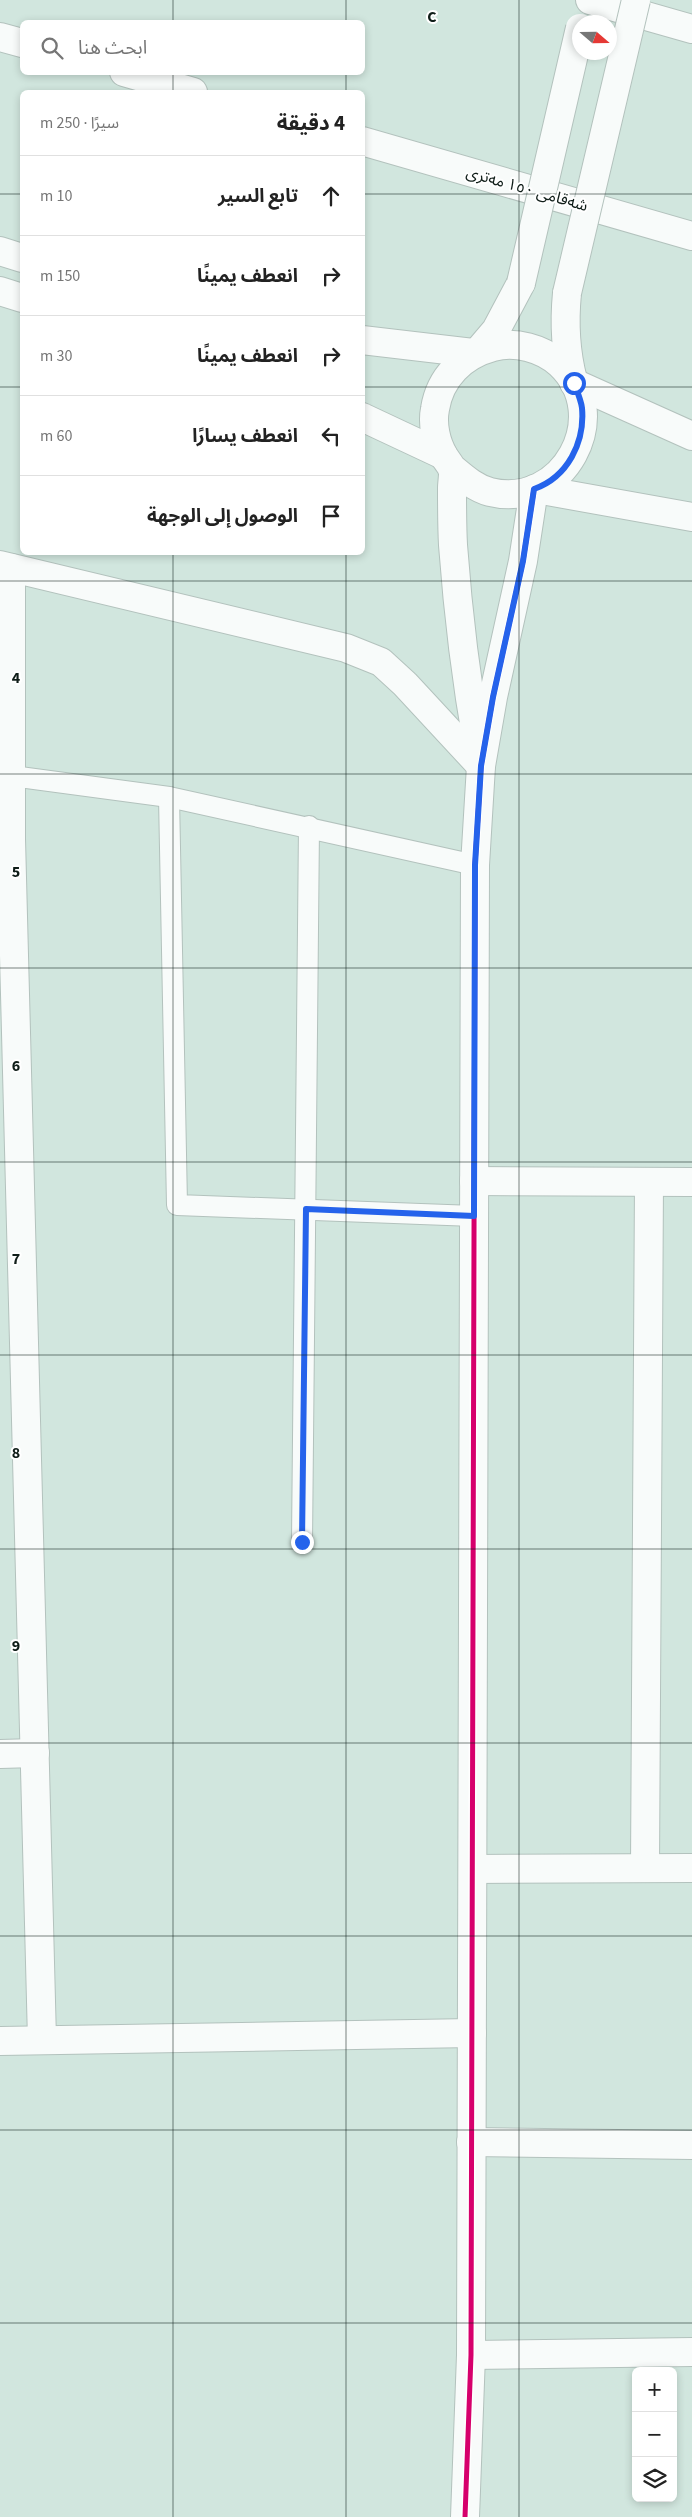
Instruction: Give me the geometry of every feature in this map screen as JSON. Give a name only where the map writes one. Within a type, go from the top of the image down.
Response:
[{"type":"main road","points":[[583,15],[586,0]]},
{"type":"main road","points":[[590,0],[692,29]]},
{"type":"main road","points":[[365,419],[447,461],[469,483],[490,492],[513,494],[536,489],[558,475],[574,456],[582,432],[582,406],[566,352],[564,322],[567,293],[636,0]]},
{"type":"main road","points":[[0,37],[20,42]]},
{"type":"main road","points":[[481,766],[468,691],[458,615],[447,461],[435,432],[435,409],[441,387],[454,367],[476,352],[496,330],[521,283],[573,60]]},
{"type":"main road","points":[[134,75],[186,90]]},
{"type":"main road","name":"شەقامی ١٥٠ مەتری","points":[[365,142],[692,236]]},
{"type":"main road","points":[[0,251],[20,257]]},
{"type":"main road","points":[[0,291],[20,297]]},
{"type":"main road","points":[[365,340],[476,352],[500,345],[522,345],[542,352],[560,364],[574,382],[692,436]]},
{"type":"main road","points":[[536,489],[692,517]]},
{"type":"main road","points":[[465,2517],[471,2355],[475,865],[481,766],[493,697],[523,561],[536,489]]},
{"type":"main road","points":[[42,2040],[35,1753],[6,839],[12,776],[5,566],[346,648],[381,662],[405,684],[481,766]]},
{"type":"main road","points":[[474,1181],[692,1182]]},
{"type":"main road","points":[[645,1868],[649,1182]]},
{"type":"main road","points":[[0,1754],[35,1753]]},
{"type":"main road","points":[[473,1869],[692,1868]]},
{"type":"main road","points":[[0,2041],[472,2033]]},
{"type":"main road","points":[[472,2142],[692,2145]]},
{"type":"main road","points":[[471,2355],[692,2352]]},
{"type":"lane","points":[[12,776],[169,797],[309,826],[475,865]]},
{"type":"lane","points":[[169,797],[177,1205],[474,1216]]},
{"type":"lane","points":[[302,1542],[309,826]]},
{"type":"cycle path","points":[[465,2517],[471,2355],[475,865],[481,766],[493,697],[523,561],[534,489]]},
{"type":"route","points":[[302,1542],[306,1209],[474,1216],[475,865],[481,766],[507,628],[523,561],[534,489],[558,475],[574,456],[582,432],[582,406],[574,383]]}]
